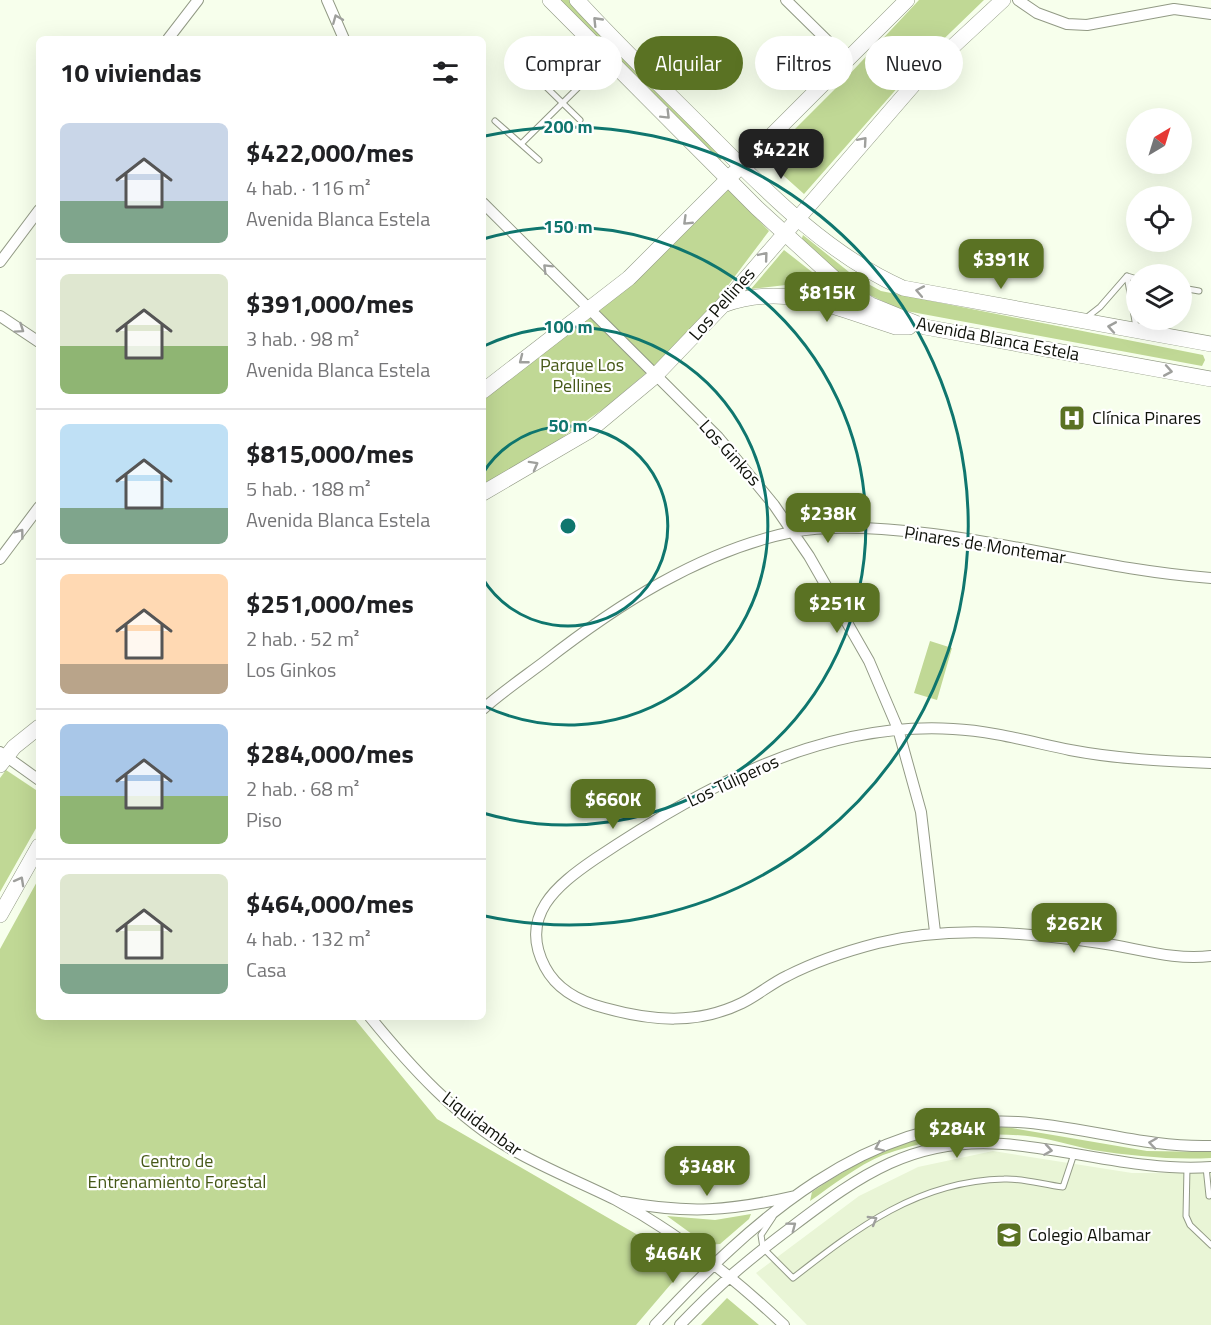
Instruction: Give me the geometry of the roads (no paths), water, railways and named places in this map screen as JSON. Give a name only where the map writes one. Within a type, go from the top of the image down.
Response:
[{"type":"main road","name":"Avenida Blanca Estela","points":[[550,0],[586,36]]},
{"type":"main road","name":"Avenida Blanca Estela","points":[[577,0],[742,167],[797,217],[862,268],[903,288],[1211,344]]},
{"type":"main road","points":[[853,54],[907,0]]},
{"type":"main road","name":"Los Pellines","points":[[486,492],[589,431],[654,377],[723,305],[920,77],[1003,0]]},
{"type":"main road","name":"Avenida Blanca Estela","points":[[622,72],[784,233],[849,291],[871,305],[925,327],[1211,379]]},
{"type":"main road","points":[[486,389],[629,278],[818,90]]},
{"type":"main road","points":[[723,305],[746,298],[783,294],[896,327],[925,327]]},
{"type":"main road","points":[[2,758],[36,730]]},
{"type":"main road","points":[[0,915],[36,851]]},
{"type":"street","points":[[170,36],[198,0]]},
{"type":"street","points":[[327,0],[343,36]]},
{"type":"street","points":[[786,0],[823,36]]},
{"type":"street","points":[[1018,0],[1037,13],[1068,24],[1087,25],[1174,9],[1211,14]]},
{"type":"street","name":"Los Ginkos","points":[[486,206],[731,452],[793,532],[869,661],[898,729],[921,812],[935,932]]},
{"type":"street","points":[[0,262],[36,214]]},
{"type":"street","points":[[0,316],[36,340]]},
{"type":"street","points":[[0,559],[36,511]]},
{"type":"street","name":"Pinares de Montemar","points":[[486,707],[573,638],[634,598],[699,565],[793,532],[858,529],[923,533],[1158,574],[1211,578]]},
{"type":"street","name":"Los Tuliperos","points":[[1211,763],[1127,759],[979,731],[898,729],[840,738],[785,756],[706,791],[643,827],[581,869],[553,892],[538,920],[537,943],[549,974],[574,996],[631,1015],[677,1020],[723,1011],[755,996],[785,976],[847,951],[935,932],[1060,938],[1187,957],[1211,956]]},
{"type":"street","points":[[2,758],[36,778]]},
{"type":"street","name":"Liquidambar","points":[[373,1020],[429,1083],[496,1139],[513,1150],[616,1200],[713,1263],[784,1325]]},
{"type":"street","points":[[655,1325],[713,1263],[798,1195],[839,1167],[878,1147],[922,1132],[969,1123],[1018,1122],[1162,1145],[1211,1146]]},
{"type":"street","points":[[680,1325],[729,1275],[845,1186],[883,1165],[923,1151],[962,1144],[991,1143],[1152,1166],[1209,1167]]},
{"type":"street","name":"Liquidambar","points":[[616,1200],[662,1209],[720,1210],[798,1195]]},
{"type":"lane","points":[[549,90],[580,120]]},
{"type":"lane","points":[[520,144],[577,90]]},
{"type":"lane","points":[[495,121],[539,160]]},
{"type":"lane","points":[[1082,321],[1100,307],[1126,277]]},
{"type":"lane","points":[[1192,290],[1199,291]]},
{"type":"lane","points":[[778,1211],[760,1235],[764,1248],[793,1278],[854,1230],[900,1204],[945,1188],[1005,1179],[1063,1187],[1074,1154]]},
{"type":"lane","points":[[1187,1167],[1186,1216],[1190,1225],[1211,1245]]},
{"type":"lane","points":[[1209,1167],[1209,1196],[1211,1196]]},
{"type":"place","name":"Clínica Pinares","points":[[1072,418]]},
{"type":"place","name":"Colegio Albamar","points":[[1009,1235]]},
{"type":"park label","name":"Parque Los Pellines","points":[[582,376]]},
{"type":"park label","name":"Centro de Entrenamiento Forestal","points":[[177,1171]]}]
